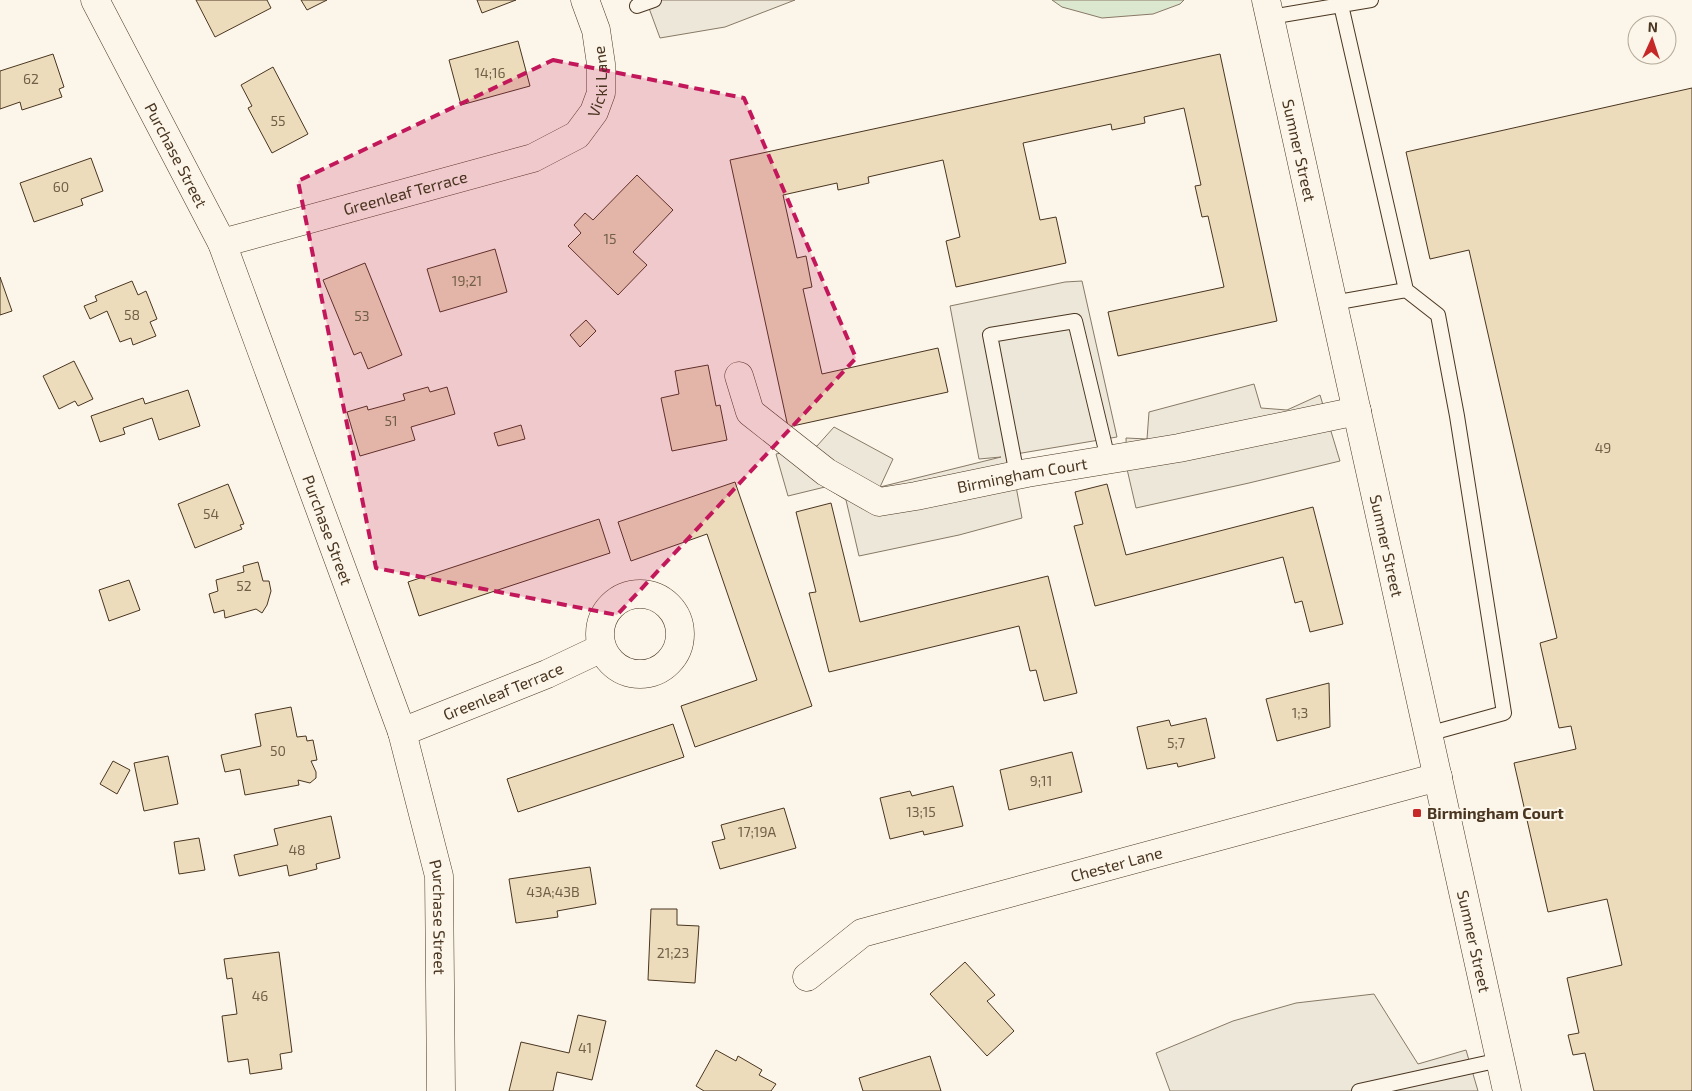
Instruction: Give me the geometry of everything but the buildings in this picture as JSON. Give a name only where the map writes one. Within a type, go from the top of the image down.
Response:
[{"type":"street","name":"Purchase Street","points":[[95,0],[222,243],[402,732],[439,876],[441,1091]]},
{"type":"street","name":"Vicki Lane","points":[[582,129],[594,112],[602,93],[601,64],[596,30],[585,0]]},
{"type":"street","name":"Sumner Street","points":[[1268,9],[1507,1091]]},
{"type":"street","name":"Greenleaf Terrace","points":[[222,243],[533,158],[577,136],[582,129]]},
{"type":"street","name":"Birmingham Court","points":[[739,376],[750,412],[826,472],[879,502],[1017,475],[1179,448],[1357,411]]},
{"type":"street","name":"Greenleaf Terrace","points":[[402,732],[547,674],[602,648]]},
{"type":"street","name":"Chester Lane","points":[[807,977],[862,933],[1438,777]]},
{"type":"lane","points":[[637,6],[654,0]]},
{"type":"lane","points":[[1268,9],[1341,5],[1371,0]]},
{"type":"lane","points":[[1341,5],[1406,290],[1438,314],[1504,713],[1428,734]]},
{"type":"lane","points":[[1333,303],[1406,290]]},
{"type":"lane","points":[[1017,475],[990,335],[1076,321],[1108,459]]},
{"type":"lane","points":[[1359,1091],[1500,1060]]},
{"type":"highlighted area","points":[[553,60],[744,98],[856,358],[617,615],[376,568],[298,181]]},
{"type":"green space","points":[[1052,0],[1184,0],[1180,4],[1153,14],[1102,18],[1062,7]]},
{"type":"shaded area","points":[[646,0],[795,0],[725,27],[660,38]]},
{"type":"shaded area","points":[[1082,281],[1117,437],[1010,455],[1022,518],[959,535],[859,556],[846,500],[825,487],[788,496],[776,454],[817,446],[834,427],[893,459],[880,487],[1001,457],[979,459],[950,306],[1065,282]]},
{"type":"shaded area","points":[[1254,384],[1261,408],[1287,410],[1320,395],[1340,461],[1136,508],[1127,469],[1126,438],[1147,439],[1149,412]]},
{"type":"shaded area","points":[[1374,994],[1418,1064],[1466,1050],[1478,1091],[1170,1091],[1156,1053],[1233,1021],[1296,1003]]},
{"type":"place","name":"Birmingham Court","points":[[1417,813]]}]
